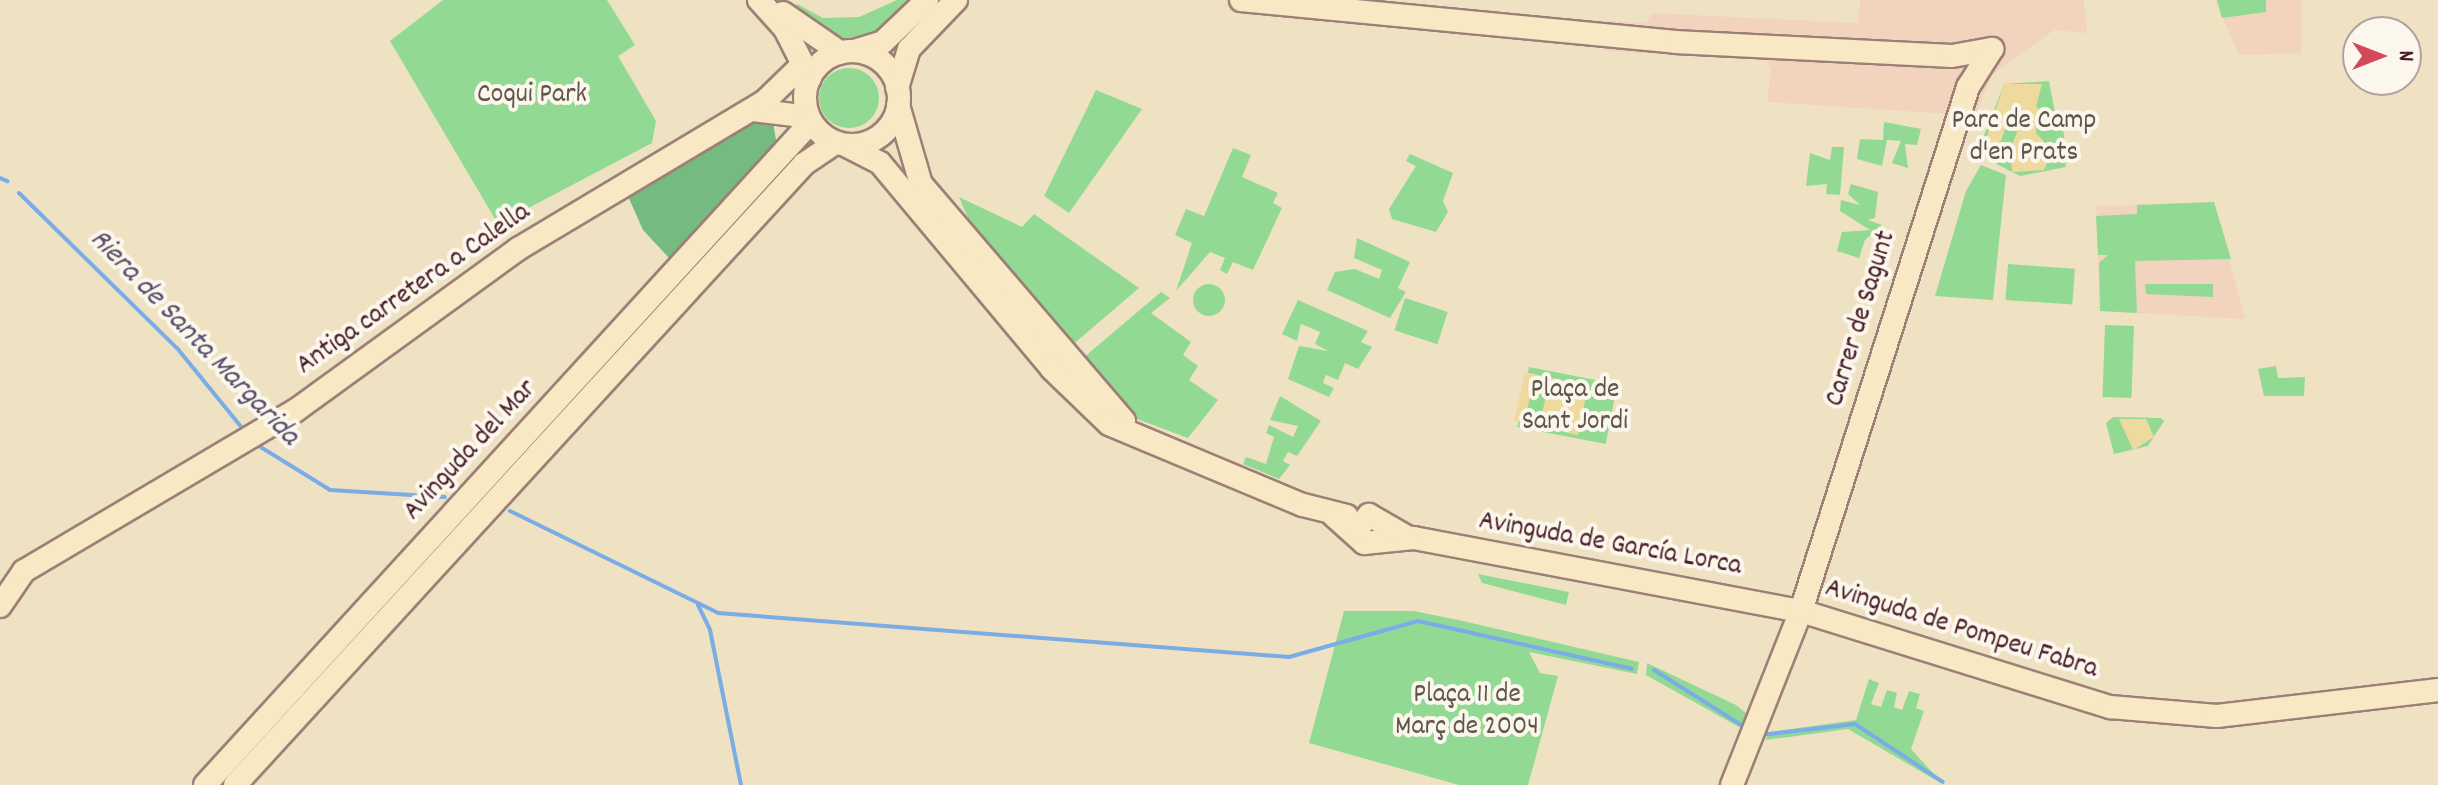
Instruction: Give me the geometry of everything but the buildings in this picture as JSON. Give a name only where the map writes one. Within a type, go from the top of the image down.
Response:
[{"type":"street","points":[[759,0],[792,40],[802,76],[810,120],[789,164]]},
{"type":"street","points":[[773,0],[809,35],[846,52],[879,60],[898,96],[921,184],[1068,360],[1147,440]]},
{"type":"street","points":[[802,76],[846,52],[883,42],[927,0]]},
{"type":"street","points":[[789,164],[840,144],[879,137],[898,96],[909,49],[956,0]]},
{"type":"street","name":"Carrer de Sagunt","points":[[1241,0],[1675,42],[1952,56],[1992,49],[1968,87],[1801,611],[1756,733],[1732,785]]},
{"type":"street","name":"Antiga carretera a Calella","points":[[0,606],[10,584],[263,429],[518,249],[751,110],[802,76]]},
{"type":"street","points":[[751,110],[771,107],[810,120],[896,181],[1092,411],[1147,440]]},
{"type":"street","name":"Avinguda del Mar","points":[[205,785],[789,164]]},
{"type":"street","name":"Avinguda del Mar","points":[[235,785],[789,164]]},
{"type":"street","name":"Avinguda de García Lorca","points":[[1147,440],[1368,529],[1801,611]]},
{"type":"street","name":"Avinguda de Pompeu Fabra","points":[[1801,611],[2110,707],[2230,715],[2438,690]]},
{"type":"shaded area","points":[[1860,0],[2084,0],[2087,33],[2054,30],[1991,76],[1977,113],[1949,114],[1767,102],[1771,68],[1764,59],[1603,51],[1605,21],[1646,23],[1652,13],[1858,23]]},
{"type":"shaded area","points":[[2215,0],[2302,0],[2301,53],[2239,55]]},
{"type":"shaded area","points":[[2214,202],[2245,319],[2100,311],[2096,206]]},
{"type":"green space","name":"Coqui Park","points":[[443,0],[607,0],[635,45],[618,56],[656,121],[652,143],[498,224],[390,41]]},
{"type":"green space","points":[[897,0],[916,0],[885,31],[848,43],[794,11],[797,4],[823,18],[859,17]]},
{"type":"green space","points":[[2217,0],[2266,0],[2266,12],[2222,18]]},
{"type":"green space","points":[[849,68],[861,70],[870,77],[877,86],[877,110],[870,119],[861,126],[849,128],[837,126],[828,119],[821,110],[819,98],[821,86],[828,77],[837,70]]},
{"type":"green space","name":"Parc de Camp d'en Prats","points":[[2049,81],[2057,123],[2063,123],[2066,167],[2020,176],[1977,154],[2004,84]]},
{"type":"green space","points":[[1096,90],[1142,109],[1069,213],[1044,196]]},
{"type":"green space","points":[[754,120],[773,122],[777,146],[671,260],[643,230],[627,194]]},
{"type":"green space","points":[[1884,122],[1921,129],[1917,145],[1905,144],[1908,168],[1892,163],[1901,141],[1887,140],[1882,166],[1857,159],[1860,139],[1883,140]]},
{"type":"green space","points":[[1832,147],[1844,147],[1840,195],[1826,194],[1827,184],[1806,186],[1810,153],[1830,160]]},
{"type":"green space","points":[[1233,148],[1251,155],[1242,177],[1278,193],[1273,203],[1282,208],[1253,270],[1233,262],[1227,274],[1220,270],[1225,258],[1210,252],[1176,291],[1192,243],[1175,235],[1186,209],[1204,216]]},
{"type":"green space","points":[[1410,154],[1453,173],[1443,201],[1448,212],[1436,232],[1392,219],[1389,209],[1416,166],[1406,161]]},
{"type":"green space","points":[[1981,165],[2006,175],[1993,300],[1935,296],[1966,191]]},
{"type":"green space","points":[[1851,184],[1878,192],[1875,218],[1868,220],[1882,225],[1865,240],[1859,258],[1837,251],[1842,232],[1870,230],[1840,211],[1841,200],[1860,205],[1848,194]]},
{"type":"green space","points":[[959,197],[1022,227],[1034,214],[1139,288],[1070,347],[971,225]]},
{"type":"green space","points":[[2214,202],[2231,259],[2135,261],[2137,313],[2100,311],[2099,263],[2108,255],[2098,255],[2096,216],[2137,214],[2137,205]]},
{"type":"green space","points":[[1357,238],[1410,262],[1398,288],[1406,292],[1390,318],[1327,290],[1335,272],[1355,269],[1379,279],[1382,270],[1354,258]]},
{"type":"green space","points":[[2008,264],[2075,269],[2072,305],[2005,300]]},
{"type":"green space","points":[[1209,284],[1221,288],[1225,300],[1221,312],[1209,316],[1197,312],[1193,300],[1197,288]]},
{"type":"green space","points":[[2145,284],[2213,284],[2213,297],[2146,294]]},
{"type":"green space","points":[[1161,292],[1170,298],[1151,313],[1191,342],[1183,355],[1198,366],[1189,380],[1218,400],[1188,438],[1137,419],[1083,358]]},
{"type":"green space","points":[[1405,298],[1448,312],[1437,344],[1394,330]]},
{"type":"green space","points":[[1298,300],[1368,331],[1361,342],[1372,347],[1358,369],[1345,363],[1338,380],[1326,375],[1323,383],[1334,388],[1329,397],[1288,379],[1299,346],[1328,351],[1315,344],[1320,332],[1301,324],[1297,341],[1282,334]]},
{"type":"green space","points":[[2105,325],[2134,326],[2131,398],[2102,397]]},
{"type":"green space","points":[[2276,366],[2278,378],[2305,377],[2304,396],[2264,396],[2258,369]]},
{"type":"green space","name":"Plaça de Sant Jordi","points":[[1529,367],[1617,384],[1606,444],[1517,427]]},
{"type":"green space","points":[[1280,396],[1321,421],[1297,456],[1288,452],[1283,461],[1290,465],[1279,479],[1243,464],[1246,457],[1266,464],[1274,437],[1266,433],[1269,425],[1293,437],[1298,426],[1270,420]]},
{"type":"green space","points":[[2113,417],[2161,418],[2164,421],[2148,446],[2114,454],[2106,423]]},
{"type":"green space","points":[[1478,574],[1569,592],[1566,605],[1482,583]]},
{"type":"green space","name":"Plaça 11 de Març de 2004","points":[[1344,611],[1414,611],[1463,621],[1639,662],[1637,674],[1529,652],[1540,673],[1558,676],[1528,785],[1459,785],[1309,743]]},
{"type":"green space","points":[[1647,663],[1736,705],[1753,719],[1746,731],[1646,675]]},
{"type":"green space","points":[[1869,679],[1879,683],[1871,704],[1881,707],[1887,690],[1897,693],[1894,707],[1902,710],[1909,691],[1920,694],[1916,708],[1924,711],[1911,749],[1944,785],[1848,729],[1766,740],[1769,732],[1856,720]]},
{"type":"sand","name":"Parc de Camp d'en Prats","points":[[2004,84],[2042,84],[2036,106],[2051,124],[2036,125],[2036,133],[2052,150],[2044,170],[2012,172],[2011,147],[2021,123],[2007,124],[1993,162],[1981,155]]},
{"type":"sand","points":[[1525,372],[1588,386],[1578,435],[1514,421]],"holes":[[[1534,379],[1549,382],[1540,423],[1525,419]]]},
{"type":"sand","points":[[2119,419],[2146,419],[2154,437],[2133,450]]},
{"type":"waterway","name":"Riera de Santa Margarida","points":[[0,178],[7,181]]},
{"type":"waterway","name":"Riera de Santa Margarida","points":[[19,193],[177,348],[246,433]]},
{"type":"waterway","name":"Riera de Santa Margarida","points":[[254,443],[330,490],[445,497]]},
{"type":"waterway","points":[[510,511],[718,613],[1289,657],[1418,621],[1632,669]]},
{"type":"waterway","points":[[698,605],[710,630],[741,785]]},
{"type":"waterway","points":[[1654,670],[1746,728]]},
{"type":"waterway","points":[[1761,735],[1855,724],[1943,782]]}]
